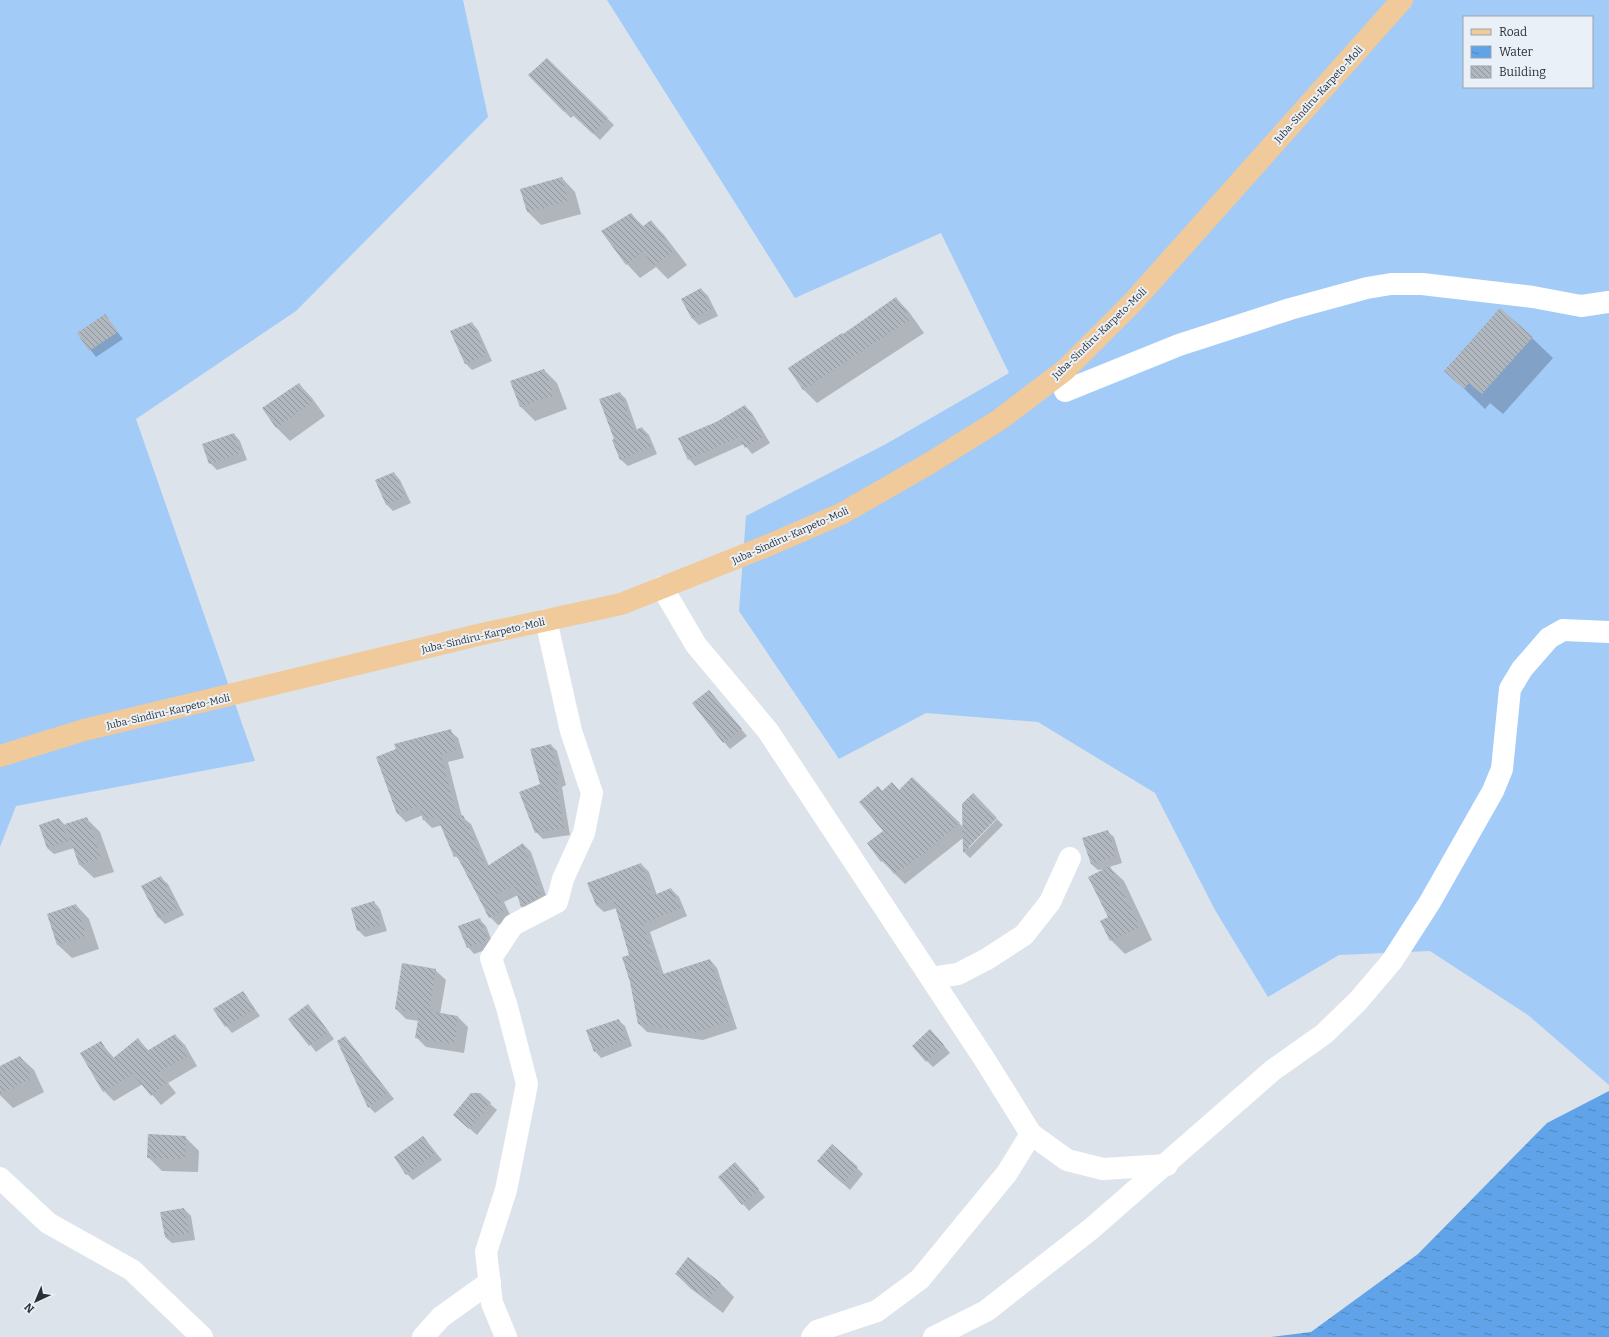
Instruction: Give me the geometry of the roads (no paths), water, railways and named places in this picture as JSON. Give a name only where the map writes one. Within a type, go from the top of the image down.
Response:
[{"type":"main road","name":"Juba-Sindiru-Karpeto-Moli","points":[[0,756],[84,730],[546,620],[621,604],[769,546],[841,514],[930,463],[999,420],[1065,370],[1134,302],[1402,0]]},
{"type":"street","points":[[1065,391],[1179,346],[1290,309],[1367,288],[1391,284],[1422,284],[1533,297],[1581,306],[1609,302]]},
{"type":"street","points":[[662,587],[696,644],[768,731],[985,1060],[1031,1134],[1066,1160],[1103,1169],[1167,1165]]},
{"type":"street","points":[[506,1337],[492,1303],[486,1252],[506,1190],[527,1084],[507,1007],[490,958],[513,925],[557,902],[563,879],[584,833],[592,793],[571,731],[546,620]]},
{"type":"street","points":[[934,1337],[986,1311],[1092,1229],[1167,1165],[1273,1070],[1324,1034],[1358,1001],[1392,960],[1430,902],[1493,791],[1502,763],[1510,689],[1522,669],[1549,638],[1563,630],[1609,632]]},
{"type":"street","points":[[931,978],[958,974],[988,958],[1024,935],[1050,902],[1070,858]]},
{"type":"street","points":[[812,1337],[817,1331],[876,1311],[920,1279],[1007,1173],[1031,1134]]},
{"type":"street","points":[[0,1178],[48,1223],[132,1270],[202,1337]]},
{"type":"street","points":[[423,1337],[441,1317],[490,1282]]},
{"type":"water","points":[[1609,1091],[1609,1337],[1271,1337],[1311,1332],[1418,1254],[1547,1123]]}]
